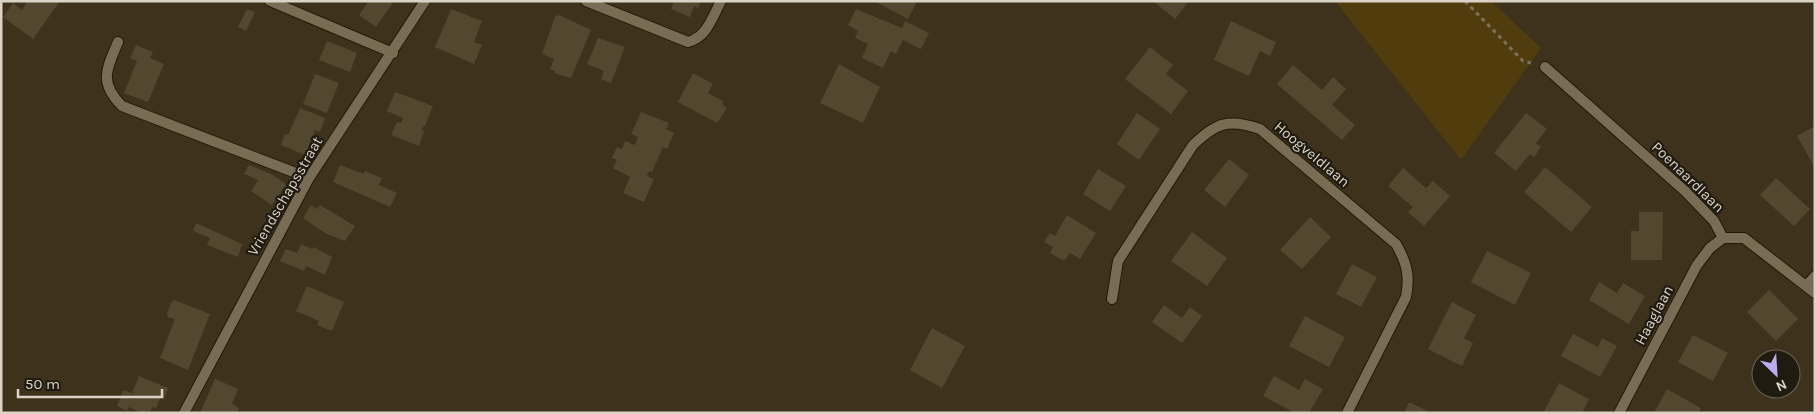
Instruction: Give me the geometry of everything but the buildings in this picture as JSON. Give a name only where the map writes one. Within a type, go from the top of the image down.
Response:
[{"type":"street","points":[[270,1],[393,53]]},
{"type":"street","name":"Vriendschapsstraat","points":[[184,413],[309,178],[393,53],[425,1]]},
{"type":"street","points":[[586,1],[688,42],[698,39],[704,34],[721,1]]},
{"type":"street","points":[[118,42],[106,72],[113,97],[122,106],[309,178]]},
{"type":"street","name":"Poenaardlaan","points":[[1545,67],[1686,191],[1714,221],[1723,238]]},
{"type":"street","name":"Hoogveldlaan","points":[[1112,299],[1118,261],[1193,145],[1209,130],[1225,123],[1243,123],[1260,129],[1396,244],[1406,260],[1410,278],[1406,297],[1347,413]]},
{"type":"street","points":[[1723,238],[1744,238],[1815,293]]},
{"type":"street","name":"Haaglaan","points":[[1619,413],[1697,266],[1710,248],[1723,238]]},
{"type":"street","points":[[1806,286],[1815,276]]},
{"type":"path","points":[[1465,1],[1522,61],[1545,67]]},
{"type":"shaded area","points":[[1335,1],[1491,1],[1541,48],[1461,160]]}]
